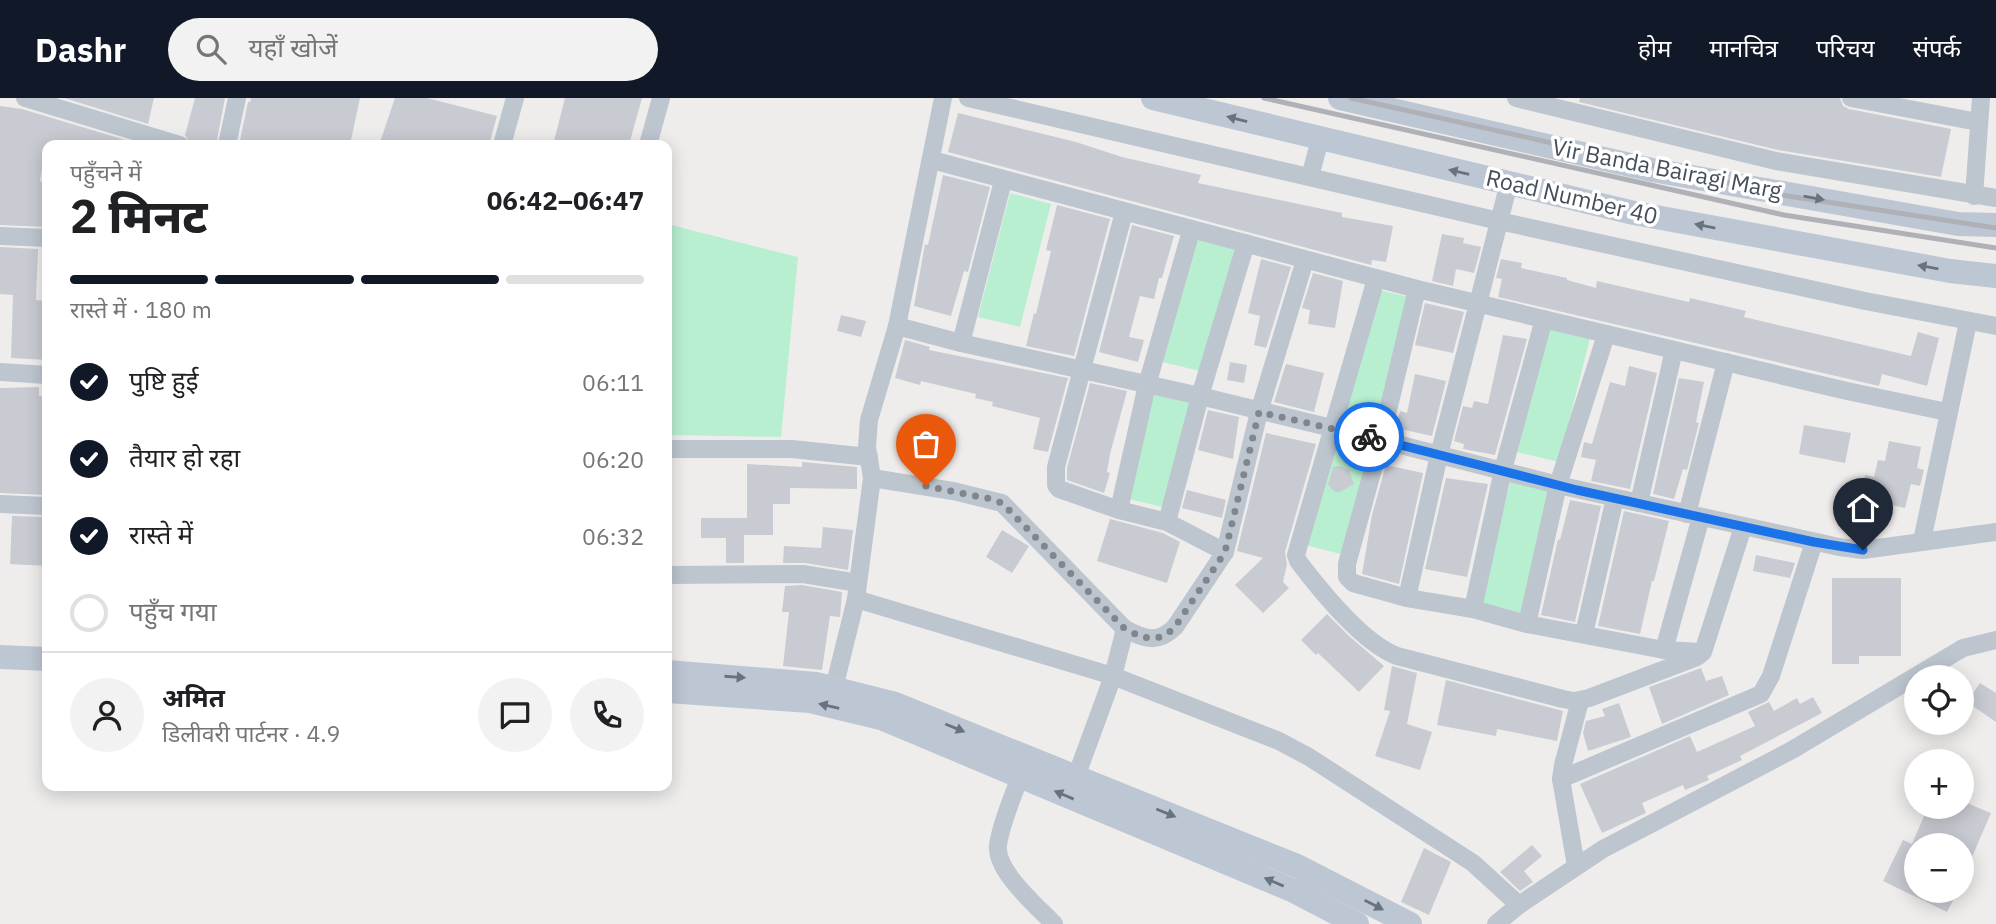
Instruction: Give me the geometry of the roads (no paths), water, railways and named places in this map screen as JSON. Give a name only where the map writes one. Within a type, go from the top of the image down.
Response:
[{"type":"street","points":[[24,98],[163,140]]},
{"type":"street","points":[[228,140],[237,98]]},
{"type":"street","points":[[495,98],[514,101],[503,140]]},
{"type":"street","points":[[649,140],[661,98]]},
{"type":"street","points":[[834,688],[857,591],[872,478],[867,447],[869,420],[897,326],[943,98]]},
{"type":"street","points":[[968,98],[1499,220],[1996,326]]},
{"type":"street","name":"Road Number 40","points":[[1153,98],[1634,213],[1951,271],[1996,276]]},
{"type":"street","name":"Vir Banda Bairagi Marg","points":[[1340,98],[1652,170],[1958,224],[1996,225]]},
{"type":"street","points":[[1516,98],[1776,161],[1996,198]]},
{"type":"street","points":[[1851,98],[1978,122]]},
{"type":"street","points":[[1974,196],[1981,98]]},
{"type":"street","points":[[1310,177],[1320,139]]},
{"type":"street","points":[[932,160],[1376,279],[1606,335],[1947,412]]},
{"type":"street","points":[[1770,191],[1776,161]]},
{"type":"street","points":[[961,343],[1003,181]]},
{"type":"street","points":[[1407,598],[1439,455],[1509,183]]},
{"type":"street","points":[[1124,212],[1056,467],[1056,485],[1059,489],[1119,510],[1167,522],[1225,552]]},
{"type":"street","points":[[1119,510],[1147,385],[1191,231]]},
{"type":"street","points":[[0,236],[42,238]]},
{"type":"street","points":[[1167,522],[1200,396],[1246,243]]},
{"type":"street","points":[[872,478],[953,491],[1002,503],[1125,629],[1152,640],[1168,633],[1225,552],[1259,412],[1305,260]]},
{"type":"street","points":[[1376,279],[1296,555],[1297,561],[1333,603],[1377,646],[1397,656],[1563,699],[1580,701],[1697,657],[1703,652],[1743,527]]},
{"type":"street","points":[[1417,289],[1381,440],[1347,564],[1347,576],[1353,583],[1407,598],[1473,609],[1527,624],[1664,650],[1703,652]]},
{"type":"street","points":[[1473,609],[1503,470],[1544,319]]},
{"type":"street","points":[[1922,541],[1968,322]]},
{"type":"street","points":[[897,326],[961,343],[1200,396],[1558,485],[1814,542],[1863,550],[1996,532]]},
{"type":"street","points":[[1527,624],[1558,485],[1606,335]]},
{"type":"street","points":[[1639,503],[1674,350]]},
{"type":"street","points":[[1664,650],[1726,362]]},
{"type":"street","points":[[0,372],[42,375]]},
{"type":"street","points":[[672,449],[792,449],[869,457]]},
{"type":"street","points":[[1584,635],[1615,498]]},
{"type":"street","points":[[0,504],[42,506]]},
{"type":"street","points":[[1561,779],[1761,694],[1771,676],[1814,542]]},
{"type":"street","points":[[672,575],[803,574],[1113,676],[1246,727],[1309,757],[1473,863],[1519,905]]},
{"type":"street","points":[[1076,777],[1113,676],[1125,629]]},
{"type":"street","points":[[1496,924],[1519,905],[1603,849],[1792,750],[1963,648],[1996,640]]},
{"type":"street","points":[[0,657],[42,659]]},
{"type":"street","points":[[672,672],[816,684],[895,704],[1297,866],[1410,924]]},
{"type":"street","points":[[672,691],[810,701],[881,718],[1294,891],[1357,924]]},
{"type":"street","points":[[1576,866],[1561,779],[1580,701]]},
{"type":"street","points":[[1020,776],[998,845],[999,859],[1007,874],[1054,924]]},
{"type":"railway","points":[[1264,98],[1784,215],[1996,248]]},
{"type":"railway","points":[[1351,98],[1788,196],[1996,228]]}]
